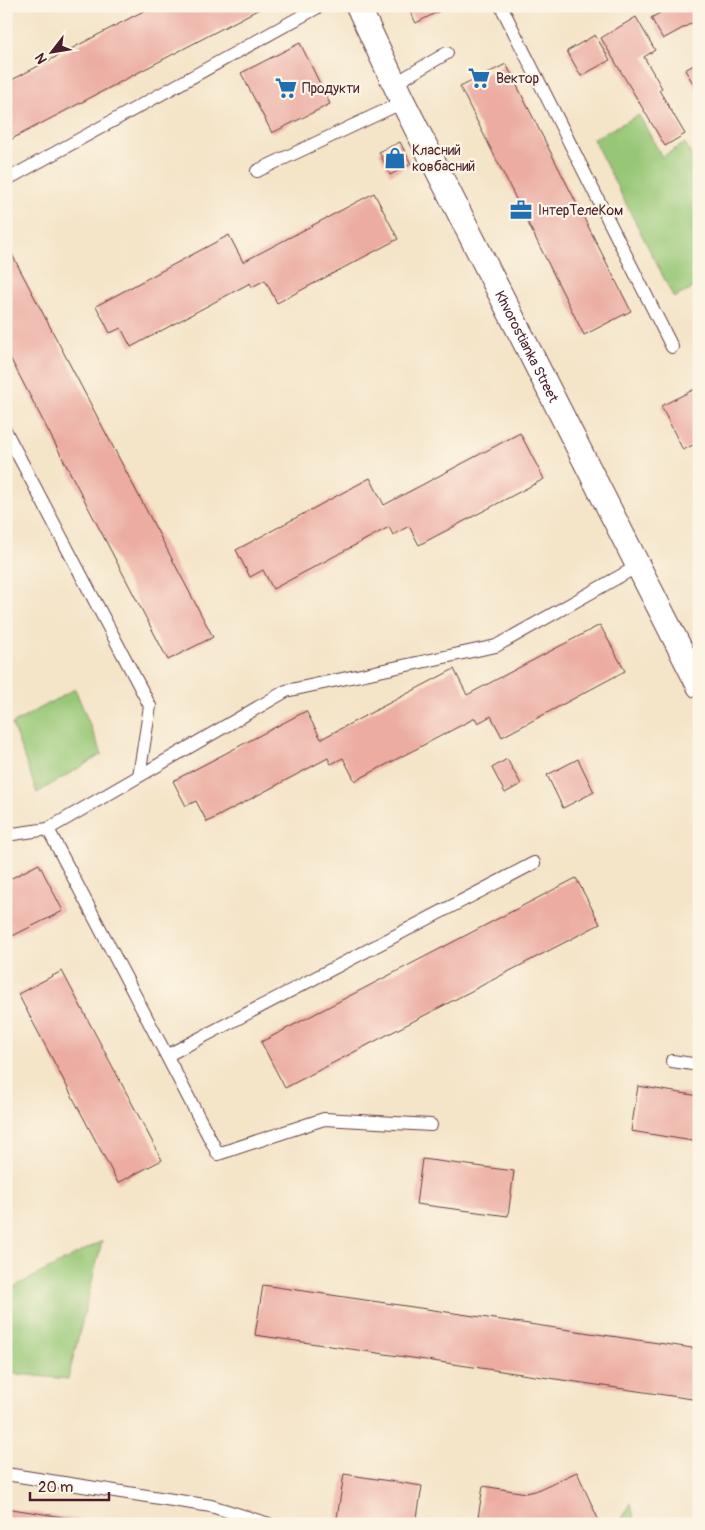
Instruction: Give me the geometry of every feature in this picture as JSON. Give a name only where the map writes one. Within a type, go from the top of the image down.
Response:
[{"type":"street","name":"Khvorostianka Street","points":[[358,6],[399,93],[699,686]]},
{"type":"lane","points":[[6,180],[320,6]]},
{"type":"lane","points":[[501,6],[672,347]]},
{"type":"lane","points":[[257,171],[399,93],[447,53]]},
{"type":"lane","points":[[6,432],[150,706],[139,776]]},
{"type":"lane","points":[[6,835],[48,829],[286,691],[496,646],[638,566]]},
{"type":"lane","points":[[48,829],[168,1055],[218,1154],[324,1119],[430,1125]]},
{"type":"lane","points":[[168,1055],[534,863]]},
{"type":"lane","points":[[672,1061],[699,1065]]},
{"type":"lane","points":[[6,1474],[211,1506],[269,1524]]},
{"type":"green space","points":[[639,115],[662,157],[685,143],[699,169],[699,285],[674,298],[593,139]]},
{"type":"green space","points":[[75,689],[102,754],[37,793],[12,724]]},
{"type":"green space","points":[[102,1241],[68,1379],[6,1373],[6,1291]]},
{"type":"green space","points":[[631,1503],[635,1524],[619,1524]]},
{"type":"building","points":[[153,6],[265,6],[6,142],[6,83]]},
{"type":"building","points":[[407,6],[449,6],[416,23]]},
{"type":"building","points":[[672,6],[699,6],[699,19],[663,39],[651,18]]},
{"type":"building","points":[[636,17],[655,50],[644,57],[662,88],[659,90],[685,134],[665,146],[601,38]]},
{"type":"building","points":[[595,35],[610,60],[581,76],[567,51]]},
{"type":"building","name":"Продукти","points":[[300,43],[330,104],[272,133],[241,73]]},
{"type":"building","points":[[699,62],[699,93],[685,70]]},
{"type":"building","points":[[506,64],[631,311],[584,335],[460,87]]},
{"type":"building","name":"Класний ковбасний","points":[[400,142],[411,164],[390,175],[379,152]]},
{"type":"building","points":[[374,193],[398,239],[277,303],[265,280],[252,287],[250,283],[131,347],[121,328],[110,333],[96,306],[229,235],[243,262]]},
{"type":"building","points":[[6,243],[213,637],[168,660],[6,350]]},
{"type":"building","points":[[699,387],[699,442],[683,450],[661,406]]},
{"type":"building","points":[[520,433],[544,479],[419,545],[409,526],[393,535],[389,527],[273,589],[263,570],[250,577],[236,550],[370,478],[384,505]]},
{"type":"building","points":[[600,625],[625,671],[502,737],[491,716],[478,723],[475,718],[355,781],[343,758],[331,764],[328,758],[207,822],[196,801],[186,806],[173,781],[306,711],[321,739],[454,669],[467,695]]},
{"type":"building","points":[[507,759],[521,784],[505,793],[492,768]]},
{"type":"building","points":[[578,759],[594,792],[563,808],[547,775]]},
{"type":"building","points":[[39,864],[63,911],[6,939],[6,881]]},
{"type":"building","points":[[576,878],[600,924],[285,1088],[261,1042]]},
{"type":"building","points":[[62,971],[162,1160],[118,1183],[18,994]]},
{"type":"building","points":[[638,1086],[699,1096],[699,1142],[631,1131]]},
{"type":"building","points":[[422,1159],[514,1171],[508,1216],[416,1204]]},
{"type":"building","points":[[263,1285],[699,1349],[699,1400],[255,1335]]},
{"type":"building","points":[[577,1472],[599,1521],[593,1524],[477,1524],[483,1486],[526,1493],[535,1491]]},
{"type":"building","points":[[344,1474],[422,1486],[416,1524],[336,1524]]},
{"type":"building","points":[[6,1508],[100,1523],[100,1524],[6,1524]]},
{"type":"place","name":"Вектор","points":[[479,78]]},
{"type":"place","name":"Продукти","points":[[286,88]]},
{"type":"place","name":"Класний ковбасний","points":[[395,158]]},
{"type":"place","name":"ІнтерТелеКом","points":[[521,210]]}]
